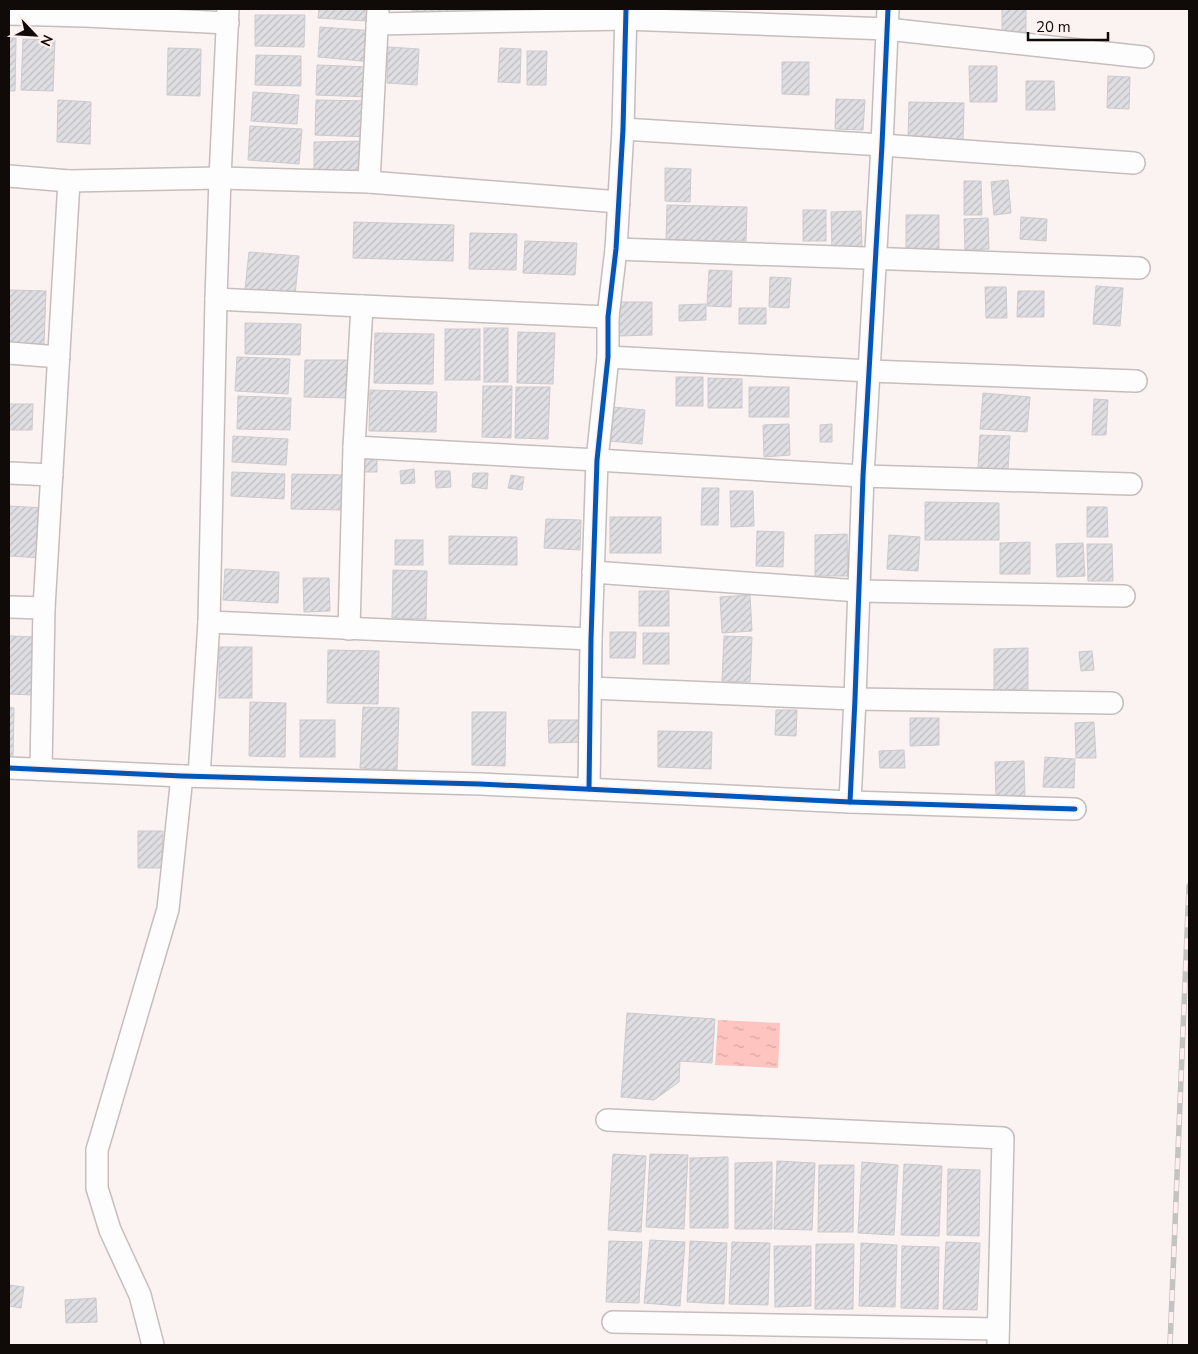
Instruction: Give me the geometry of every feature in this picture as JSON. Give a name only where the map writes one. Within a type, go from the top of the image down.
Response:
[{"type":"street","points":[[9,14],[85,12],[228,16],[216,299],[209,622],[190,776],[168,909],[96,1150],[97,1188],[110,1230],[140,1296],[153,1345]]},
{"type":"street","points":[[589,789],[591,639],[597,460],[608,357],[608,317],[616,248],[623,129],[625,14]]},
{"type":"street","points":[[369,182],[378,16],[625,14],[888,19],[1143,57]]},
{"type":"street","points":[[850,802],[856,699],[864,476],[888,19]]},
{"type":"street","points":[[623,129],[1134,163]]},
{"type":"street","points":[[9,176],[69,181],[220,178],[369,182],[618,202]]},
{"type":"street","points":[[41,769],[44,608],[69,181]]},
{"type":"street","points":[[616,248],[1139,268]]},
{"type":"street","points":[[216,299],[608,317]]},
{"type":"street","points":[[350,629],[354,447],[362,306]]},
{"type":"street","points":[[9,353],[59,357]]},
{"type":"street","points":[[608,357],[870,371],[1136,381]]},
{"type":"street","points":[[354,447],[864,476],[1131,484]]},
{"type":"street","points":[[9,473],[52,475]]},
{"type":"street","points":[[593,572],[859,591],[1124,596]]},
{"type":"street","points":[[9,607],[44,608]]},
{"type":"street","points":[[209,622],[591,639]]},
{"type":"street","points":[[590,688],[856,699],[1112,703]]},
{"type":"street","points":[[9,768],[190,776],[480,784],[850,802],[1075,809]]},
{"type":"street","points":[[607,1120],[1003,1138],[998,1337],[613,1322]]},
{"type":"water","points":[[718,1020],[780,1023],[778,1068],[715,1065]]},
{"type":"building","points":[[319,9],[368,9],[367,21],[318,18]]},
{"type":"building","points":[[412,9],[491,9],[491,15],[412,11]]},
{"type":"building","points":[[1002,9],[1026,9],[1026,40],[1002,40]]},
{"type":"building","points":[[255,15],[305,15],[304,47],[255,46]]},
{"type":"building","points":[[320,27],[375,31],[372,62],[318,57]]},
{"type":"building","points":[[9,38],[16,38],[15,91],[9,91]]},
{"type":"building","points":[[23,39],[55,40],[53,91],[21,90]]},
{"type":"building","points":[[388,47],[419,49],[417,85],[387,83]]},
{"type":"building","points":[[168,48],[201,49],[200,96],[167,95]]},
{"type":"building","points":[[500,48],[521,49],[520,83],[498,82]]},
{"type":"building","points":[[527,51],[547,51],[546,85],[527,85]]},
{"type":"building","points":[[256,55],[301,56],[301,86],[255,85]]},
{"type":"building","points":[[782,62],[809,62],[809,95],[782,94]]},
{"type":"building","points":[[317,65],[370,67],[369,97],[316,95]]},
{"type":"building","points":[[969,66],[997,66],[997,102],[970,102]]},
{"type":"building","points":[[1108,76],[1130,77],[1129,109],[1107,108]]},
{"type":"building","points":[[1026,81],[1054,81],[1055,110],[1026,110]]},
{"type":"building","points":[[253,92],[299,95],[297,124],[251,121]]},
{"type":"building","points":[[836,99],[865,100],[863,130],[835,129]]},
{"type":"building","points":[[58,100],[91,102],[90,144],[57,142]]},
{"type":"building","points":[[316,100],[369,101],[368,137],[315,135]]},
{"type":"building","points":[[909,102],[964,103],[963,141],[908,140]]},
{"type":"building","points":[[250,126],[302,129],[299,164],[248,160]]},
{"type":"building","points":[[366,141],[366,175],[314,176],[314,142]]},
{"type":"building","points":[[665,168],[691,169],[690,202],[665,201]]},
{"type":"building","points":[[1008,180],[1011,213],[994,215],[991,182]]},
{"type":"building","points":[[964,181],[981,181],[982,215],[964,215]]},
{"type":"building","points":[[667,205],[747,207],[746,241],[666,240]]},
{"type":"building","points":[[803,210],[826,210],[826,241],[803,241]]},
{"type":"building","points":[[861,211],[862,249],[832,251],[831,212]]},
{"type":"building","points":[[906,215],[939,215],[939,256],[906,256]]},
{"type":"building","points":[[1021,217],[1047,219],[1046,241],[1020,239]]},
{"type":"building","points":[[988,218],[989,249],[965,250],[964,219]]},
{"type":"building","points":[[354,222],[454,225],[453,261],[353,258]]},
{"type":"building","points":[[470,233],[517,234],[516,270],[469,269]]},
{"type":"building","points":[[525,241],[577,243],[575,275],[523,273]]},
{"type":"building","points":[[249,252],[299,256],[295,295],[245,289]]},
{"type":"building","points":[[709,270],[732,271],[731,307],[707,306]]},
{"type":"building","points":[[770,277],[791,278],[789,308],[769,307]]},
{"type":"building","points":[[1096,286],[1123,288],[1120,326],[1093,324]]},
{"type":"building","points":[[985,287],[1006,287],[1007,318],[986,318]]},
{"type":"building","points":[[9,290],[46,291],[44,344],[9,343]]},
{"type":"building","points":[[1018,291],[1044,291],[1044,317],[1017,317]]},
{"type":"building","points":[[620,302],[652,302],[652,335],[619,336]]},
{"type":"building","points":[[706,304],[706,320],[679,321],[679,305]]},
{"type":"building","points":[[739,308],[766,308],[766,324],[739,324]]},
{"type":"building","points":[[245,323],[301,324],[300,355],[245,354]]},
{"type":"building","points":[[484,328],[508,328],[508,382],[484,382]]},
{"type":"building","points":[[445,329],[480,329],[480,380],[445,380]]},
{"type":"building","points":[[518,332],[555,333],[553,384],[517,383]]},
{"type":"building","points":[[375,333],[434,334],[433,384],[374,383]]},
{"type":"building","points":[[237,357],[290,359],[288,394],[235,391]]},
{"type":"building","points":[[305,360],[348,360],[347,398],[304,397]]},
{"type":"building","points":[[676,377],[703,377],[703,406],[676,406]]},
{"type":"building","points":[[708,378],[742,379],[742,408],[708,408]]},
{"type":"building","points":[[483,386],[512,386],[511,438],[482,437]]},
{"type":"building","points":[[516,387],[550,387],[548,439],[515,438]]},
{"type":"building","points":[[749,387],[789,387],[789,417],[749,417]]},
{"type":"building","points":[[370,390],[437,392],[436,432],[369,431]]},
{"type":"building","points":[[983,393],[1030,397],[1027,432],[980,429]]},
{"type":"building","points":[[238,396],[291,398],[290,430],[237,429]]},
{"type":"building","points":[[1094,399],[1108,400],[1106,435],[1092,435]]},
{"type":"building","points":[[9,404],[33,404],[32,430],[9,430]]},
{"type":"building","points":[[613,407],[645,410],[642,444],[610,441]]},
{"type":"building","points":[[789,424],[790,455],[764,457],[763,425]]},
{"type":"building","points":[[832,424],[832,442],[820,442],[820,425]]},
{"type":"building","points":[[980,435],[1010,436],[1008,469],[978,468]]},
{"type":"building","points":[[233,436],[288,439],[286,465],[232,462]]},
{"type":"building","points":[[377,456],[377,472],[364,472],[363,457]]},
{"type":"building","points":[[414,469],[415,483],[401,484],[400,471]]},
{"type":"building","points":[[435,471],[450,471],[451,487],[436,488]]},
{"type":"building","points":[[232,472],[285,474],[284,499],[231,496]]},
{"type":"building","points":[[473,473],[488,473],[487,489],[472,487]]},
{"type":"building","points":[[292,474],[343,475],[342,510],[291,509]]},
{"type":"building","points":[[511,475],[524,477],[522,490],[508,488]]},
{"type":"building","points":[[702,488],[719,488],[718,525],[701,525]]},
{"type":"building","points":[[730,491],[753,491],[754,526],[731,527]]},
{"type":"building","points":[[925,502],[999,503],[999,540],[925,540]]},
{"type":"building","points":[[9,506],[45,508],[41,558],[9,556]]},
{"type":"building","points":[[1087,507],[1107,507],[1108,537],[1087,537]]},
{"type":"building","points":[[610,517],[661,517],[661,553],[610,553]]},
{"type":"building","points":[[546,519],[581,520],[580,550],[544,548]]},
{"type":"building","points":[[757,531],[784,532],[783,567],[756,566]]},
{"type":"building","points":[[847,534],[848,576],[815,576],[815,535]]},
{"type":"building","points":[[889,535],[920,537],[918,571],[887,569]]},
{"type":"building","points":[[449,536],[517,537],[517,565],[449,564]]},
{"type":"building","points":[[395,540],[423,540],[423,565],[395,565]]},
{"type":"building","points":[[1030,542],[1030,574],[1000,574],[1000,543]]},
{"type":"building","points":[[1083,543],[1085,576],[1057,577],[1056,544]]},
{"type":"building","points":[[1087,544],[1112,544],[1113,581],[1088,581]]},
{"type":"building","points":[[225,569],[279,572],[278,603],[223,600]]},
{"type":"building","points":[[393,570],[427,571],[426,619],[392,618]]},
{"type":"building","points":[[303,578],[329,578],[330,611],[304,612]]},
{"type":"building","points":[[639,591],[669,591],[669,626],[639,626]]},
{"type":"building","points":[[750,595],[752,631],[722,633],[720,597]]},
{"type":"building","points":[[610,632],[636,632],[635,658],[610,658]]},
{"type":"building","points":[[643,633],[669,633],[669,664],[643,664]]},
{"type":"building","points":[[9,636],[36,637],[35,695],[9,694]]},
{"type":"building","points":[[724,636],[752,637],[750,682],[722,681]]},
{"type":"building","points":[[219,647],[252,647],[252,698],[219,698]]},
{"type":"building","points":[[1028,648],[1028,689],[994,690],[994,649]]},
{"type":"building","points":[[328,650],[379,651],[378,704],[327,703]]},
{"type":"building","points":[[1092,651],[1094,670],[1081,671],[1079,652]]},
{"type":"building","points":[[250,702],[286,703],[285,757],[249,756]]},
{"type":"building","points":[[9,707],[14,708],[13,758],[9,758]]},
{"type":"building","points":[[363,707],[399,708],[397,770],[360,768]]},
{"type":"building","points":[[776,710],[797,710],[796,736],[775,735]]},
{"type":"building","points":[[472,712],[506,712],[505,766],[472,765]]},
{"type":"building","points":[[910,718],[939,718],[939,745],[910,746]]},
{"type":"building","points":[[300,720],[335,720],[335,757],[300,757]]},
{"type":"building","points":[[548,720],[585,720],[585,742],[549,743]]},
{"type":"building","points":[[1094,722],[1096,758],[1076,758],[1075,723]]},
{"type":"building","points":[[658,731],[712,732],[711,769],[658,767]]},
{"type":"building","points":[[904,750],[905,768],[880,768],[879,751]]},
{"type":"building","points":[[1045,757],[1075,759],[1074,788],[1043,787]]},
{"type":"building","points":[[1024,761],[1025,796],[996,797],[995,762]]},
{"type":"building","points":[[138,831],[163,831],[162,868],[138,868]]},
{"type":"building","points":[[627,1013],[715,1019],[712,1063],[680,1061],[679,1082],[654,1100],[621,1097]]},
{"type":"building","points":[[613,1154],[646,1156],[641,1232],[608,1230]]},
{"type":"building","points":[[650,1154],[688,1155],[684,1229],[646,1227]]},
{"type":"building","points":[[728,1157],[728,1228],[690,1228],[690,1158]]},
{"type":"building","points":[[777,1161],[815,1163],[812,1230],[774,1229]]},
{"type":"building","points":[[772,1162],[772,1229],[735,1229],[735,1163]]},
{"type":"building","points":[[862,1162],[898,1165],[894,1235],[858,1233]]},
{"type":"building","points":[[904,1164],[942,1166],[939,1236],[901,1235]]},
{"type":"building","points":[[819,1165],[854,1165],[853,1232],[818,1232]]},
{"type":"building","points":[[948,1169],[980,1170],[979,1236],[947,1235]]},
{"type":"building","points":[[650,1240],[685,1242],[680,1306],[644,1303]]},
{"type":"building","points":[[609,1241],[642,1242],[639,1303],[606,1302]]},
{"type":"building","points":[[690,1241],[727,1243],[724,1304],[687,1302]]},
{"type":"building","points":[[732,1242],[770,1243],[768,1305],[729,1304]]},
{"type":"building","points":[[946,1242],[980,1243],[977,1310],[943,1309]]},
{"type":"building","points":[[861,1243],[897,1245],[895,1307],[859,1306]]},
{"type":"building","points":[[816,1244],[854,1244],[853,1309],[815,1309]]},
{"type":"building","points":[[774,1246],[811,1246],[811,1306],[775,1307]]},
{"type":"building","points":[[902,1246],[939,1247],[938,1309],[901,1308]]},
{"type":"building","points":[[9,1285],[24,1287],[21,1308],[9,1306]]},
{"type":"building","points":[[96,1298],[97,1322],[66,1323],[65,1300]]},
{"type":"railway","points":[[1170,1345],[1189,886]]},
{"type":"cycle path","points":[[589,789],[591,639],[597,460],[608,357],[608,317],[616,249],[623,129],[626,9]]},
{"type":"cycle path","points":[[850,802],[863,476],[888,9]]},
{"type":"cycle path","points":[[9,768],[182,776],[480,784],[850,802],[1075,809]]}]
